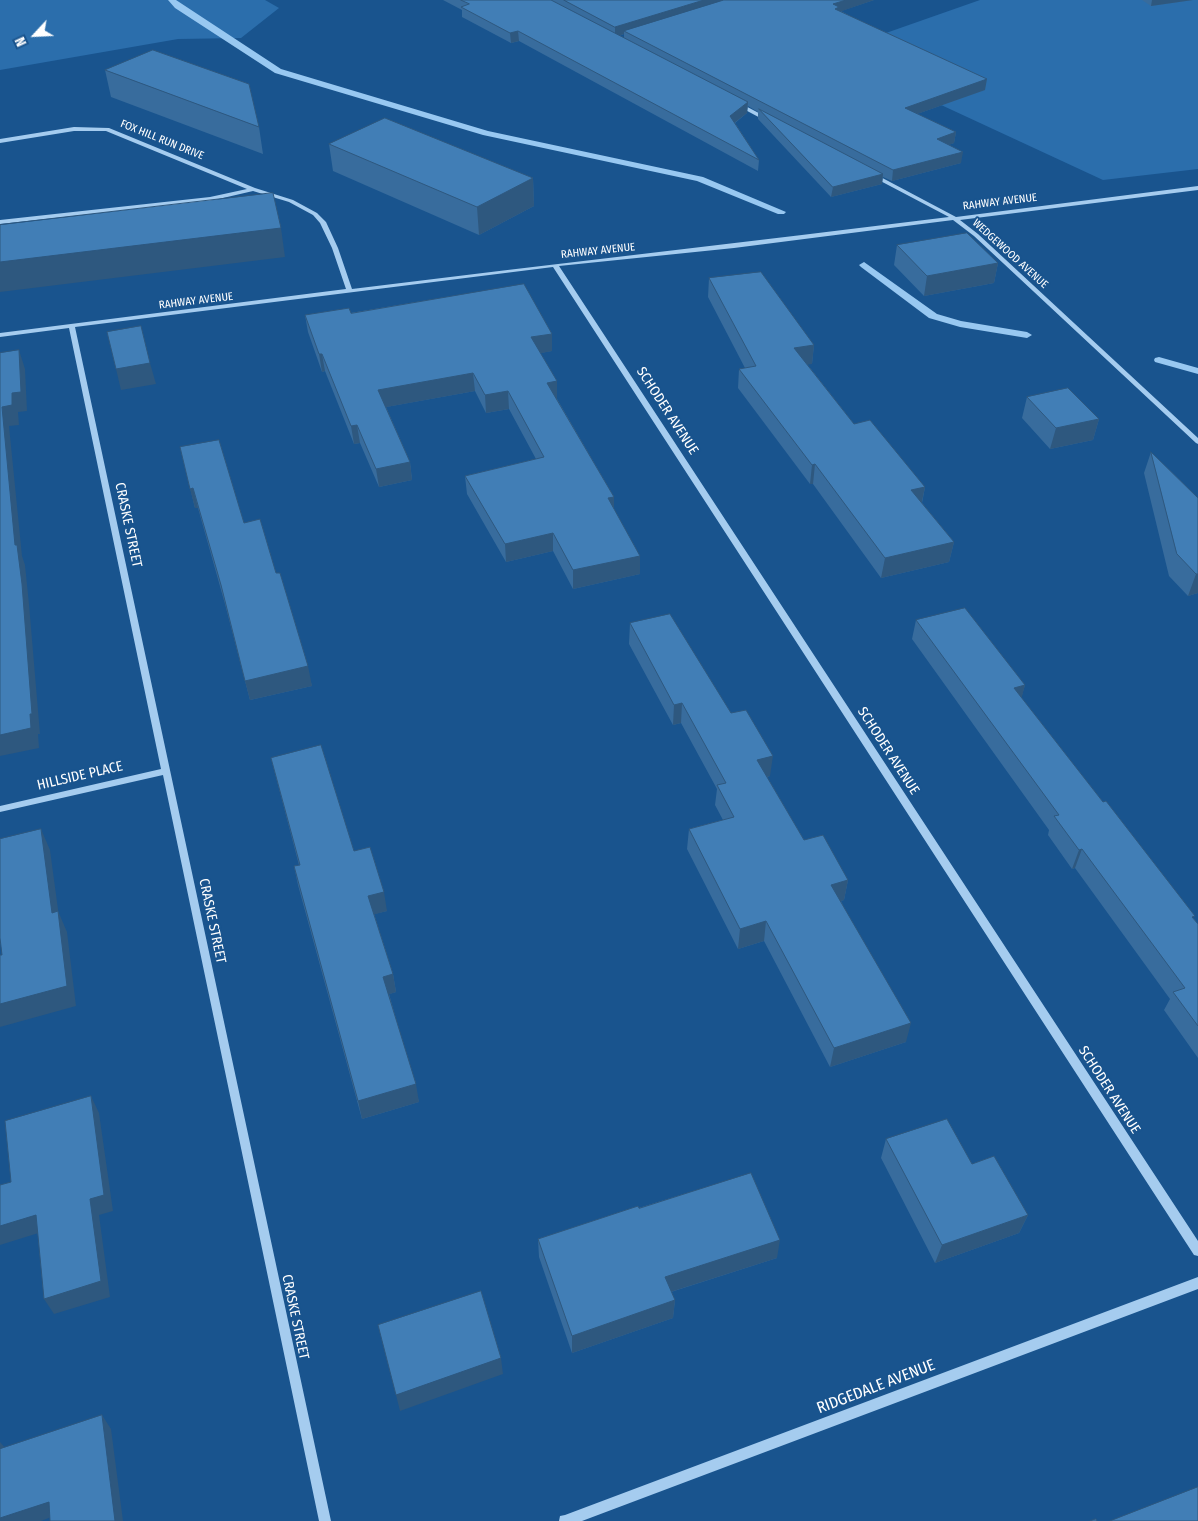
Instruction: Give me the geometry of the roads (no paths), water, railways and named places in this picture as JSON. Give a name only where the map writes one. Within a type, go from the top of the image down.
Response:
[{"type":"street","points":[[729,100],[772,122]]},
{"type":"street","name":"FOX HILL RUN DRIVE","points":[[0,141],[74,129],[107,129],[304,207],[323,222],[332,239],[350,291]]},
{"type":"street","name":"WEDGEWOOD AVENUE","points":[[867,173],[954,218],[976,235],[1198,442]]},
{"type":"street","points":[[0,222],[210,199],[253,188]]},
{"type":"street","name":"RAHWAY AVENUE","points":[[0,335],[555,265],[734,246],[1198,188]]},
{"type":"street","name":"SCHODER AVENUE","points":[[555,265],[1198,1251]]},
{"type":"street","name":"CRASKE STREET","points":[[72,326],[324,1521]]},
{"type":"street","name":"HILLSIDE PLACE","points":[[0,809],[166,771]]},
{"type":"street","name":"RIDGEDALE AVENUE","points":[[568,1520],[1198,1283]]},
{"type":"waterway","points":[[172,0],[178,6],[278,71],[486,133],[700,179],[781,212]]},
{"type":"waterway","points":[[864,265],[933,316],[960,324],[1027,335]]},
{"type":"waterway","points":[[1159,360],[1198,371]]}]
